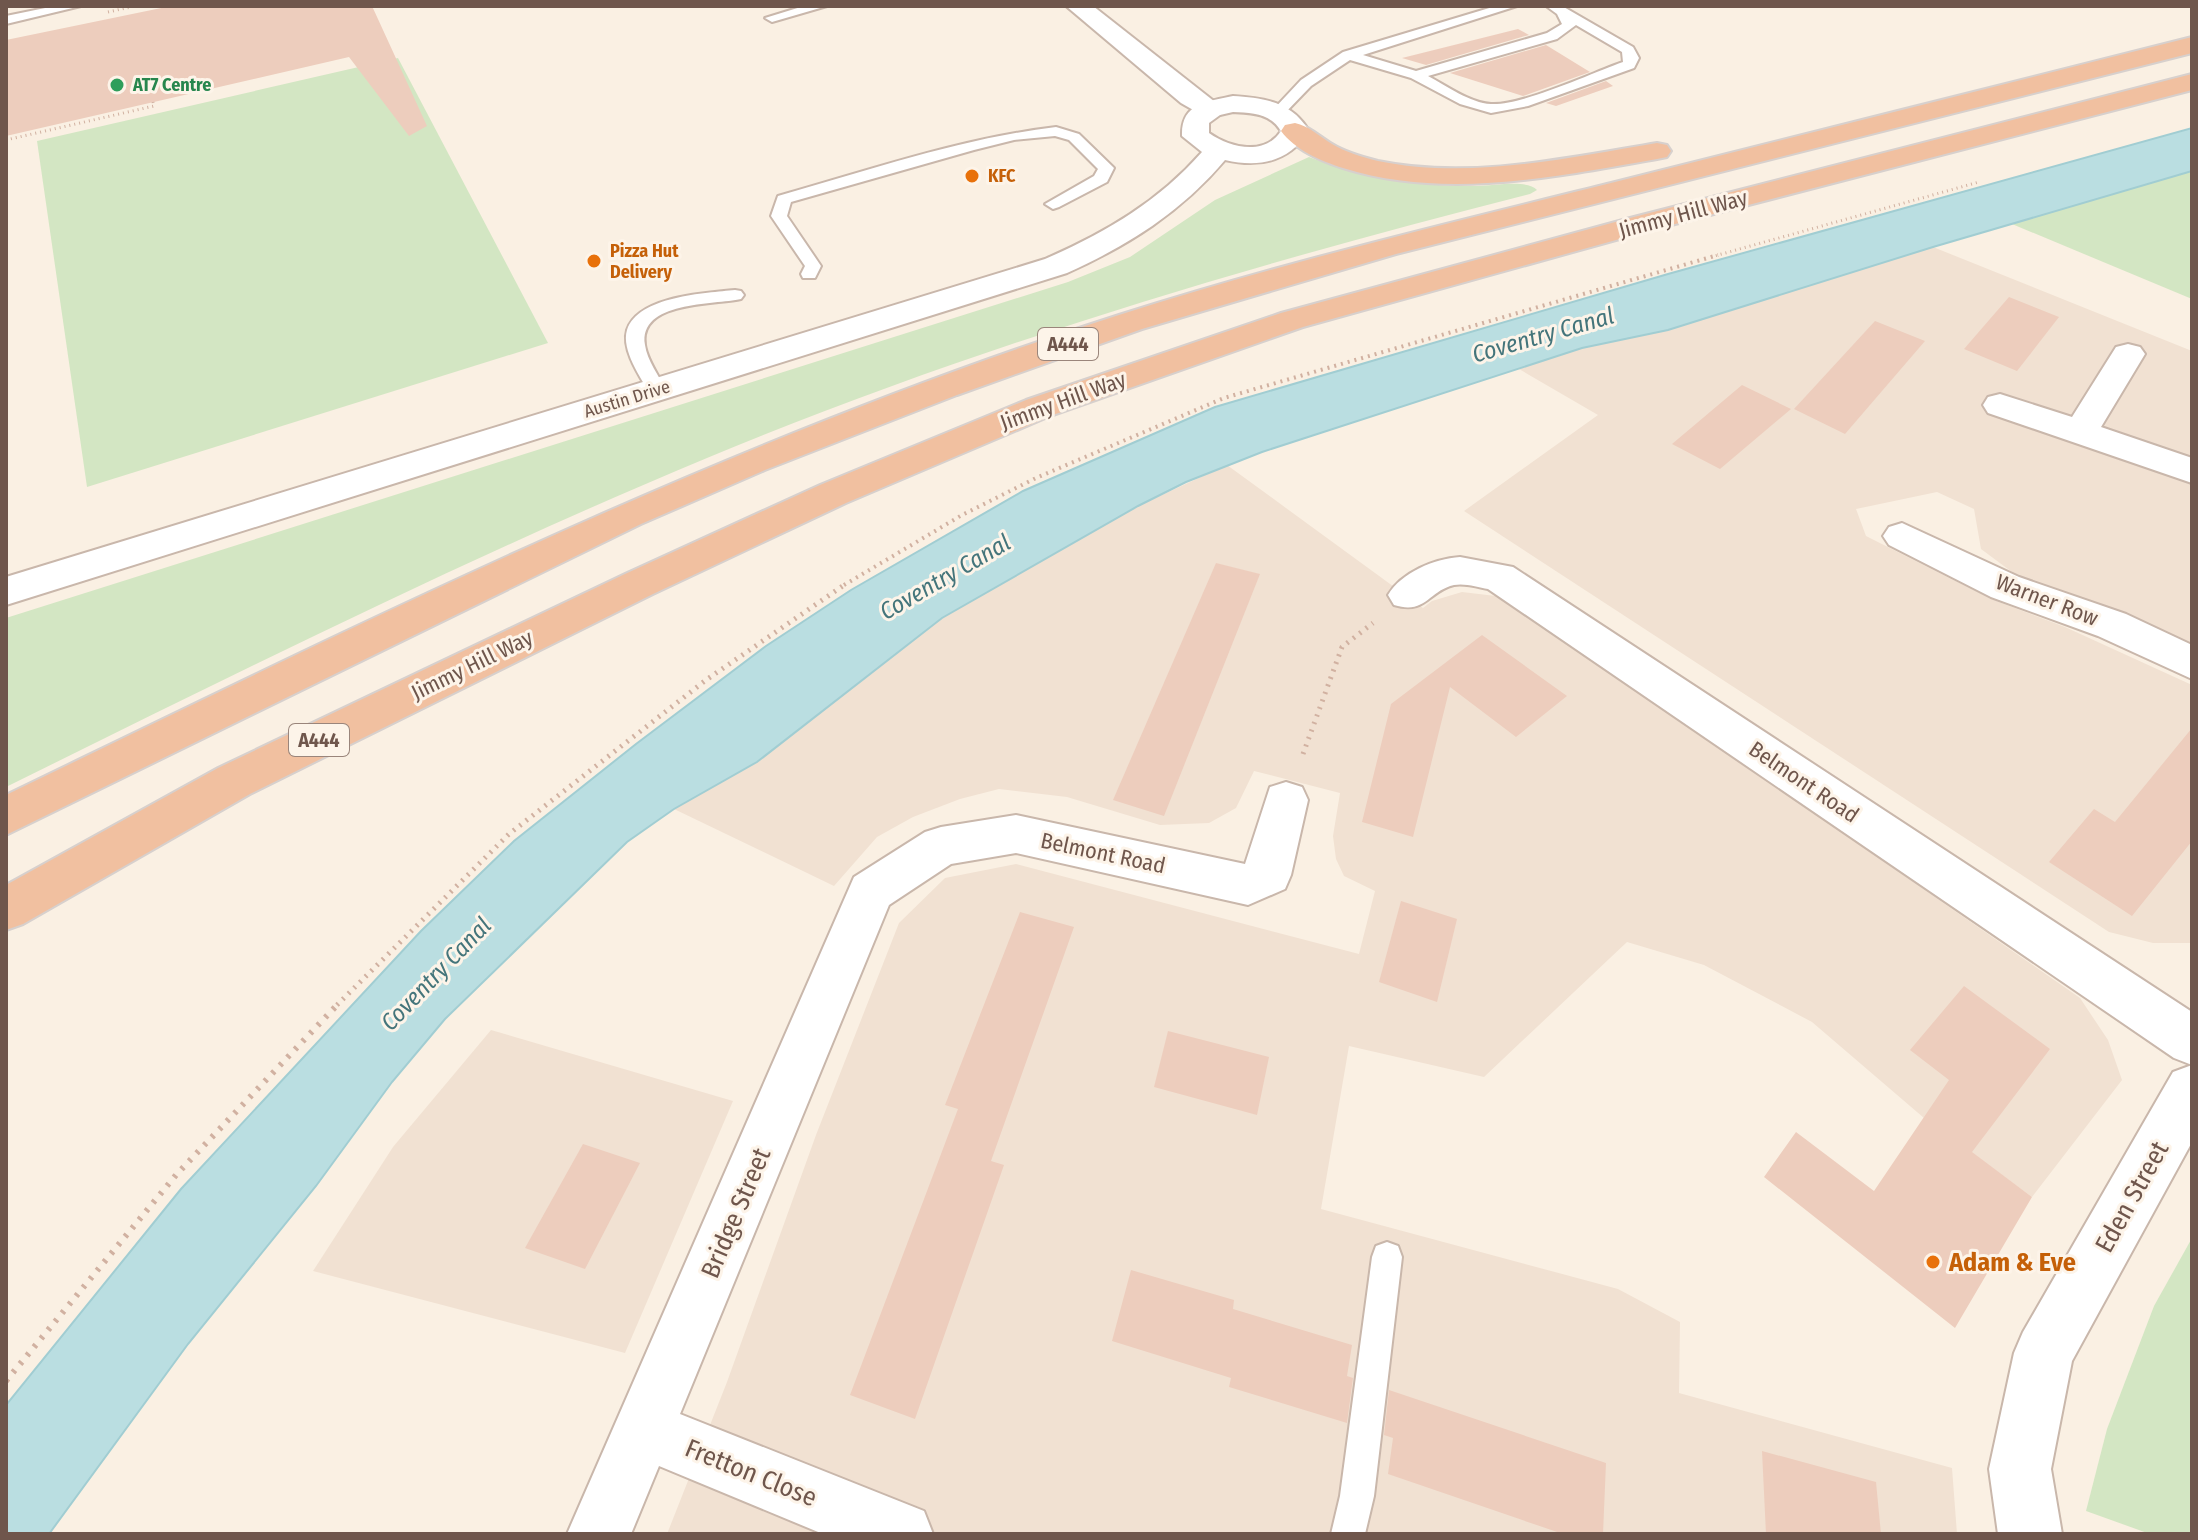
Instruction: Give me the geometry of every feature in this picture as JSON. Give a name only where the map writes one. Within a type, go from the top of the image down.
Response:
[{"type":"highway","name":"Jimmy Hill Way","points":[[6,816],[348,647],[628,515],[752,462],[945,387],[1131,322],[1385,248],[2192,45]]},
{"type":"highway","name":"Jimmy Hill Way","points":[[6,909],[234,781],[625,591],[833,494],[1038,408],[1292,320],[1641,224],[2192,82]]},
{"type":"highway","points":[[1286,121],[1334,156],[1357,164],[1464,176],[1545,169],[1979,98]]},
{"type":"street","points":[[1078,6],[1190,97],[1211,109]]},
{"type":"street","points":[[1251,104],[1286,121],[1291,139],[1281,148],[1265,153],[1218,150],[1196,136],[1194,127],[1195,120],[1211,109],[1251,104]]},
{"type":"street","name":"Austin Drive","points":[[6,591],[1056,266],[1107,245],[1148,218],[1199,174],[1218,150]]},
{"type":"street","points":[[2079,434],[2128,354]]},
{"type":"street","points":[[2000,405],[2192,471]]},
{"type":"street","name":"Warner Row","points":[[1902,536],[2005,587],[2112,625],[2192,663]]},
{"type":"street","name":"Belmont Road","points":[[1408,595],[1433,577],[1459,569],[1499,577],[2192,1041]]},
{"type":"street","name":"Belmont Road","points":[[871,891],[941,846],[1016,834],[1248,885],[1268,875],[1286,800]]},
{"type":"street","name":"Bridge Street","points":[[599,1534],[871,891]]},
{"type":"street","name":"Eden Street","points":[[2030,1534],[2020,1469],[2044,1353],[2192,1090]]},
{"type":"street","name":"Fretton Close","points":[[645,1430],[901,1534]]},
{"type":"lane","points":[[6,20],[74,6]]},
{"type":"lane","points":[[772,18],[820,6]]},
{"type":"lane","points":[[1286,121],[1306,83],[1348,55],[1510,6]]},
{"type":"lane","points":[[1348,55],[1416,75],[1477,106],[1503,108],[1629,65],[1632,58],[1628,50],[1558,9]]},
{"type":"lane","points":[[1416,75],[1552,36],[1569,25],[1569,19],[1558,9]]},
{"type":"lane","points":[[809,274],[813,266],[779,216],[784,199],[875,171],[1014,136],[1056,131],[1074,137],[1106,168],[1101,179],[1053,204]]},
{"type":"lane","points":[[657,390],[635,342],[637,327],[652,313],[670,304],[735,295]]},
{"type":"lane","points":[[1348,1534],[1357,1496],[1387,1257]]},
{"type":"path","points":[[6,140],[154,106],[153,102]]},
{"type":"path","points":[[6,1381],[176,1175],[403,936],[509,834],[706,680],[872,567],[962,515],[1036,478],[1224,398],[1516,312],[1994,178]]},
{"type":"path","points":[[1286,800],[1342,647],[1372,624]]},
{"type":"shaded area","points":[[1933,247],[2192,351],[2192,646],[2016,575],[1981,549],[1974,509],[1937,492],[1856,509],[1866,536],[1991,599],[2065,627],[2192,685],[2192,943],[2153,943],[2109,932],[1464,511],[1598,415],[1519,369],[1582,348],[1668,330]]},
{"type":"shaded area","points":[[1227,465],[1423,608],[1432,601],[1462,592],[1504,597],[2080,998],[2108,1040],[2122,1080],[2032,1197],[1924,1118],[1812,1022],[1704,965],[1627,942],[1484,1077],[1349,1046],[1321,1209],[1618,1289],[1680,1322],[1679,1393],[1952,1468],[1957,1534],[667,1534],[899,923],[945,878],[1016,864],[1359,954],[1375,891],[1344,876],[1336,859],[1333,836],[1340,793],[1254,771],[1236,808],[1209,823],[1160,825],[1067,797],[999,789],[960,799],[913,817],[877,837],[834,886],[674,809],[757,762],[942,618],[1138,506]]},
{"type":"shaded area","points":[[491,1030],[733,1101],[625,1353],[313,1271],[393,1147]]},
{"type":"green space","points":[[398,58],[548,343],[87,487],[37,141]]},
{"type":"green space","points":[[1309,157],[1350,171],[1392,180],[1456,186],[1518,184],[1537,190],[1217,279],[1114,311],[1011,344],[808,418],[530,535],[6,787],[6,618],[1068,282],[1130,257],[1215,200]]},
{"type":"green space","points":[[2192,171],[2192,299],[2012,224]]},
{"type":"green space","points":[[2192,1238],[2192,1534],[2150,1534],[2086,1511],[2107,1429],[2154,1306]]},
{"type":"water","name":"Coventry Canal","points":[[2192,128],[2192,171],[1933,247],[1668,330],[1582,348],[1262,452],[1186,482],[1138,506],[942,618],[757,762],[674,809],[627,842],[445,1019],[392,1082],[316,1186],[188,1344],[49,1534],[6,1534],[6,1405],[181,1189],[421,931],[514,841],[766,646],[851,590],[1023,491],[1215,407],[1668,274]]},
{"type":"building","name":"AT7 Centre","points":[[171,6],[372,6],[427,126],[409,136],[349,57],[6,136],[6,40]]},
{"type":"building","points":[[1518,29],[1529,35],[1426,65],[1402,58]]},
{"type":"building","points":[[1546,45],[1590,72],[1523,96],[1450,73]]},
{"type":"building","points":[[1606,81],[1613,86],[1556,106],[1546,103]]},
{"type":"building","points":[[2009,297],[2059,317],[2017,371],[1964,349]]},
{"type":"building","points":[[1875,321],[1925,341],[1845,434],[1794,409]]},
{"type":"building","points":[[1742,385],[1791,409],[1720,469],[1672,444]]},
{"type":"building","points":[[1216,563],[1260,574],[1164,816],[1113,800]]},
{"type":"building","points":[[1482,635],[1567,696],[1516,737],[1450,687],[1413,837],[1362,822],[1391,704]]},
{"type":"building","points":[[2192,728],[2192,841],[2132,916],[2049,862],[2094,809],[2115,822]]},
{"type":"building","points":[[1401,901],[1457,919],[1437,1002],[1379,982]]},
{"type":"building","points":[[1020,912],[1074,927],[991,1161],[1004,1165],[915,1419],[850,1395],[958,1109],[945,1105]]},
{"type":"building","name":"Adam & Eve","points":[[1964,986],[2050,1049],[1972,1152],[2032,1197],[1955,1328],[1764,1177],[1796,1132],[1874,1191],[1949,1080],[1910,1050]]},
{"type":"building","points":[[1168,1031],[1269,1057],[1257,1115],[1154,1087]]},
{"type":"building","points":[[583,1144],[640,1163],[585,1269],[525,1248]]},
{"type":"building","points":[[1131,1270],[1234,1300],[1233,1309],[1352,1345],[1347,1376],[1353,1378],[1347,1423],[1229,1387],[1231,1378],[1112,1341]]},
{"type":"building","points":[[1389,1390],[1606,1463],[1603,1534],[1563,1534],[1388,1474],[1393,1438],[1384,1435]]},
{"type":"building","points":[[1762,1451],[1876,1482],[1881,1534],[1766,1534]]},
{"type":"place","name":"AT7 Centre","points":[[117,85]]},
{"type":"place","name":"KFC","points":[[972,176]]},
{"type":"place","name":"Pizza Hut Delivery","points":[[594,261]]},
{"type":"place","name":"Adam & Eve","points":[[1933,1262]]}]
